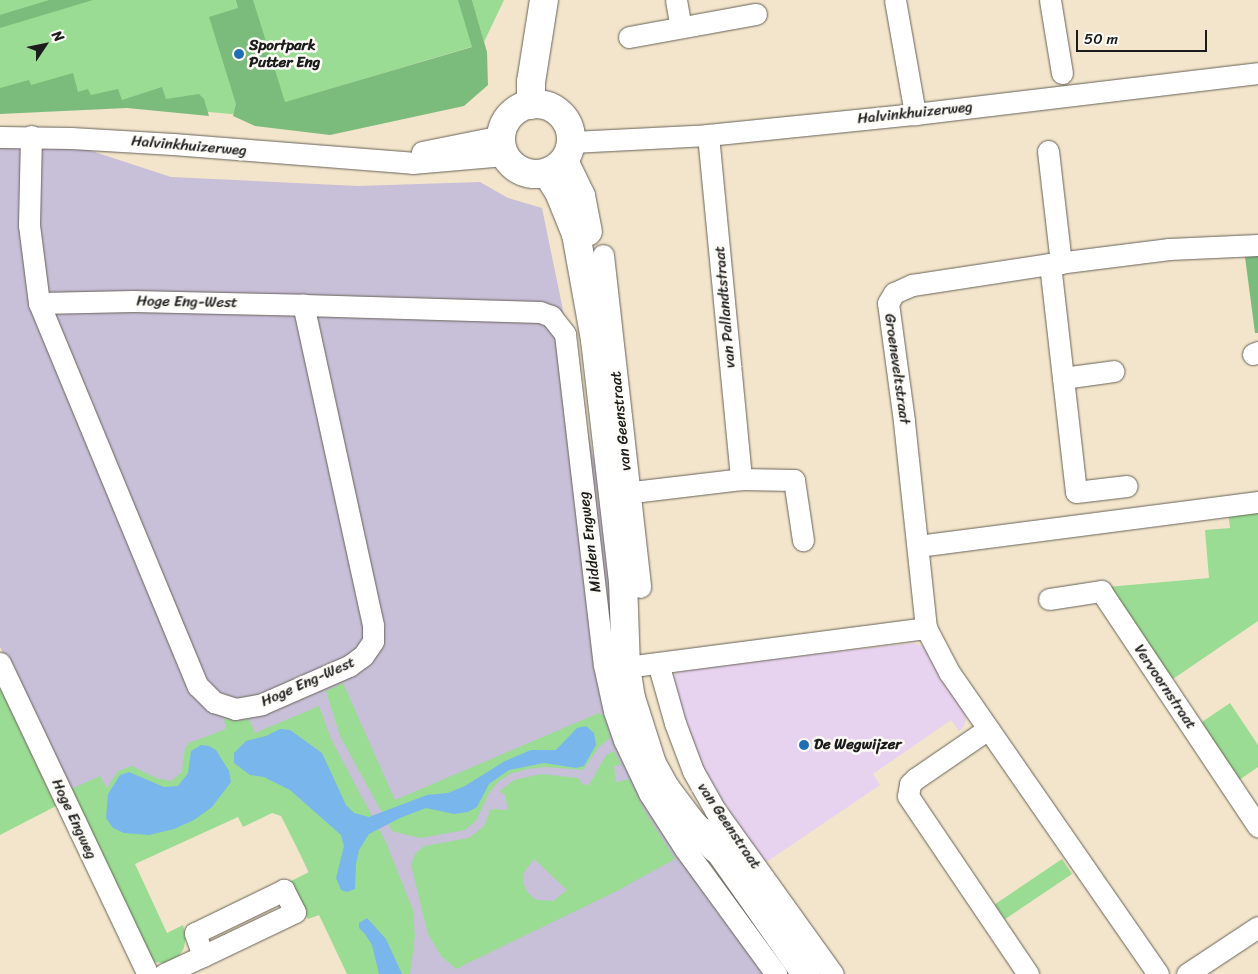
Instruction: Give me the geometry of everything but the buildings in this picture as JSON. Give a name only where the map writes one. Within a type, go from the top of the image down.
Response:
[{"type":"main road","points":[[539,106],[548,69],[544,4]]},
{"type":"main road","points":[[539,106],[564,117],[570,129],[561,159],[533,175],[524,173],[517,168],[503,146],[505,123],[519,108],[539,106]]},
{"type":"main road","name":"van Geenstraat","points":[[561,159],[576,183],[586,214],[594,293],[595,340],[621,493],[626,615],[641,665],[631,698],[652,764],[666,789],[690,821],[716,849],[806,974]]},
{"type":"street","points":[[676,0],[681,27]]},
{"type":"street","points":[[896,0],[915,114]]},
{"type":"street","points":[[1050,0],[1062,73]]},
{"type":"street","points":[[629,37],[756,14]]},
{"type":"street","name":"Halvinkhuizerweg","points":[[561,159],[708,135],[915,114],[1258,73]]},
{"type":"street","name":"van Pallandtstraat","points":[[708,135],[741,479]]},
{"type":"street","name":"Halvinkhuizerweg","points":[[0,137],[31,136],[173,144],[377,161],[503,146]]},
{"type":"street","name":"Hoge Eng-West","points":[[31,136],[29,225],[39,304],[198,686],[214,702],[235,709],[262,704],[349,666],[364,656],[373,641],[373,625],[304,305],[133,301],[39,304]]},
{"type":"street","points":[[1048,151],[1063,378],[1079,526]]},
{"type":"street","name":"Groeneveltstraat","points":[[926,628],[904,421],[888,303],[894,293],[912,285],[1056,263],[1169,249],[1258,245]]},
{"type":"street","name":"van Geenstraat","points":[[603,255],[621,493],[640,588]]},
{"type":"street","name":"Midden Engweg","points":[[304,305],[540,312],[551,316],[565,334],[604,665],[614,711],[624,740],[649,794],[685,849],[776,974]]},
{"type":"street","points":[[1063,378],[1114,371]]},
{"type":"street","points":[[621,493],[741,479],[794,480],[803,540]]},
{"type":"street","points":[[1076,492],[1127,486]]},
{"type":"street","points":[[918,546],[1258,502]]},
{"type":"street","name":"Vervoornstraat","points":[[1049,599],[1101,591],[1258,826]]},
{"type":"street","points":[[641,665],[926,628],[949,672],[1158,974]]},
{"type":"street","name":"Hoge Engweg","points":[[0,663],[148,974]]},
{"type":"street","name":"van Geenstraat","points":[[641,665],[675,723],[693,771],[715,810],[832,974]]},
{"type":"street","points":[[988,729],[915,779],[910,784],[908,796],[1028,974]]},
{"type":"street","points":[[1187,974],[1258,927]]},
{"type":"street","points":[[164,974],[203,956]]},
{"type":"shaded area","points":[[49,137],[171,177],[358,186],[480,182],[508,198],[542,208],[601,495],[619,666],[698,850],[786,974],[353,974],[282,812],[260,804],[107,872],[0,647],[0,138]]},
{"type":"shaded area","name":"De Wegwijzer","points":[[913,643],[923,646],[965,713],[966,720],[964,726],[959,731],[951,720],[873,774],[880,785],[765,863],[726,808],[699,760],[678,698],[674,675],[681,669]]},
{"type":"green space","name":"Sportpark Putter Eng","points":[[0,0],[468,0],[481,44],[242,115],[99,102],[0,101]]},
{"type":"green space","points":[[49,0],[93,0],[0,28],[0,15]]},
{"type":"green space","points":[[236,0],[253,0],[285,102],[472,47],[458,0],[472,0],[487,52],[488,85],[464,106],[330,135],[255,126],[233,116],[236,104],[209,17],[238,8]]},
{"type":"green space","points":[[472,0],[504,0],[484,42]]},
{"type":"green space","points":[[73,73],[78,92],[88,89],[91,95],[118,89],[122,100],[162,87],[166,99],[199,94],[204,99],[209,116],[127,108],[0,114],[0,88],[29,80],[31,85]]},
{"type":"green space","points":[[1258,255],[1258,333],[1255,333],[1245,257]]},
{"type":"green space","points":[[1258,507],[1258,621],[1170,681],[1107,587],[1209,578],[1205,530],[1230,528],[1228,511]]},
{"type":"green space","points":[[343,683],[395,800],[599,713],[604,716],[610,738],[599,747],[583,770],[546,767],[527,769],[510,774],[498,782],[489,793],[476,821],[465,830],[421,838],[392,831],[340,736],[326,691]]},
{"type":"green space","points":[[0,687],[56,806],[0,835]]},
{"type":"green space","points":[[1230,703],[1258,745],[1258,767],[1235,783],[1196,726]]},
{"type":"green space","points":[[319,706],[331,739],[385,840],[413,910],[415,936],[410,974],[347,974],[319,915],[308,919],[300,903],[291,881],[309,872],[281,816],[272,813],[243,827],[238,817],[135,864],[167,933],[183,925],[186,936],[184,948],[179,956],[165,963],[150,962],[69,790],[100,776],[107,788],[118,771],[132,766],[156,778],[171,781],[182,772],[185,748],[189,743],[226,729],[224,719],[239,721],[249,719],[255,733]]},
{"type":"green space","points":[[614,751],[621,765],[614,766],[616,782],[629,779],[643,808],[675,859],[617,891],[456,969],[441,956],[428,934],[411,865],[415,854],[424,846],[469,838],[484,826],[491,809],[508,810],[505,795],[500,791],[514,780],[542,774],[577,778],[580,779],[581,784],[589,785],[606,755]],"holes":[[[534,859],[567,890],[553,901],[536,900],[528,893],[523,883],[523,874]]]},
{"type":"green space","points":[[1062,859],[1072,874],[1005,919],[995,904]]},
{"type":"water","points":[[586,726],[594,733],[596,745],[584,766],[576,768],[544,763],[509,770],[489,784],[477,807],[468,812],[454,814],[426,808],[400,818],[369,834],[359,850],[356,864],[355,889],[347,892],[341,890],[336,878],[344,846],[341,835],[290,790],[264,777],[250,775],[234,763],[234,753],[246,741],[266,736],[280,729],[290,730],[322,753],[346,805],[354,813],[369,817],[427,795],[448,793],[465,786],[505,761],[531,750],[556,750],[577,728]]},
{"type":"water","points":[[201,745],[209,746],[216,750],[229,771],[231,782],[212,807],[194,820],[174,829],[149,835],[124,833],[113,828],[106,818],[108,794],[120,775],[129,772],[164,787],[178,786],[188,773],[191,751]]},
{"type":"water","points":[[367,918],[386,939],[402,974],[379,974],[372,945],[359,928],[359,923]]},
{"type":"place","name":"Sportpark Putter Eng","points":[[239,54]]},
{"type":"place","name":"De Wegwijzer","points":[[804,745]]}]
